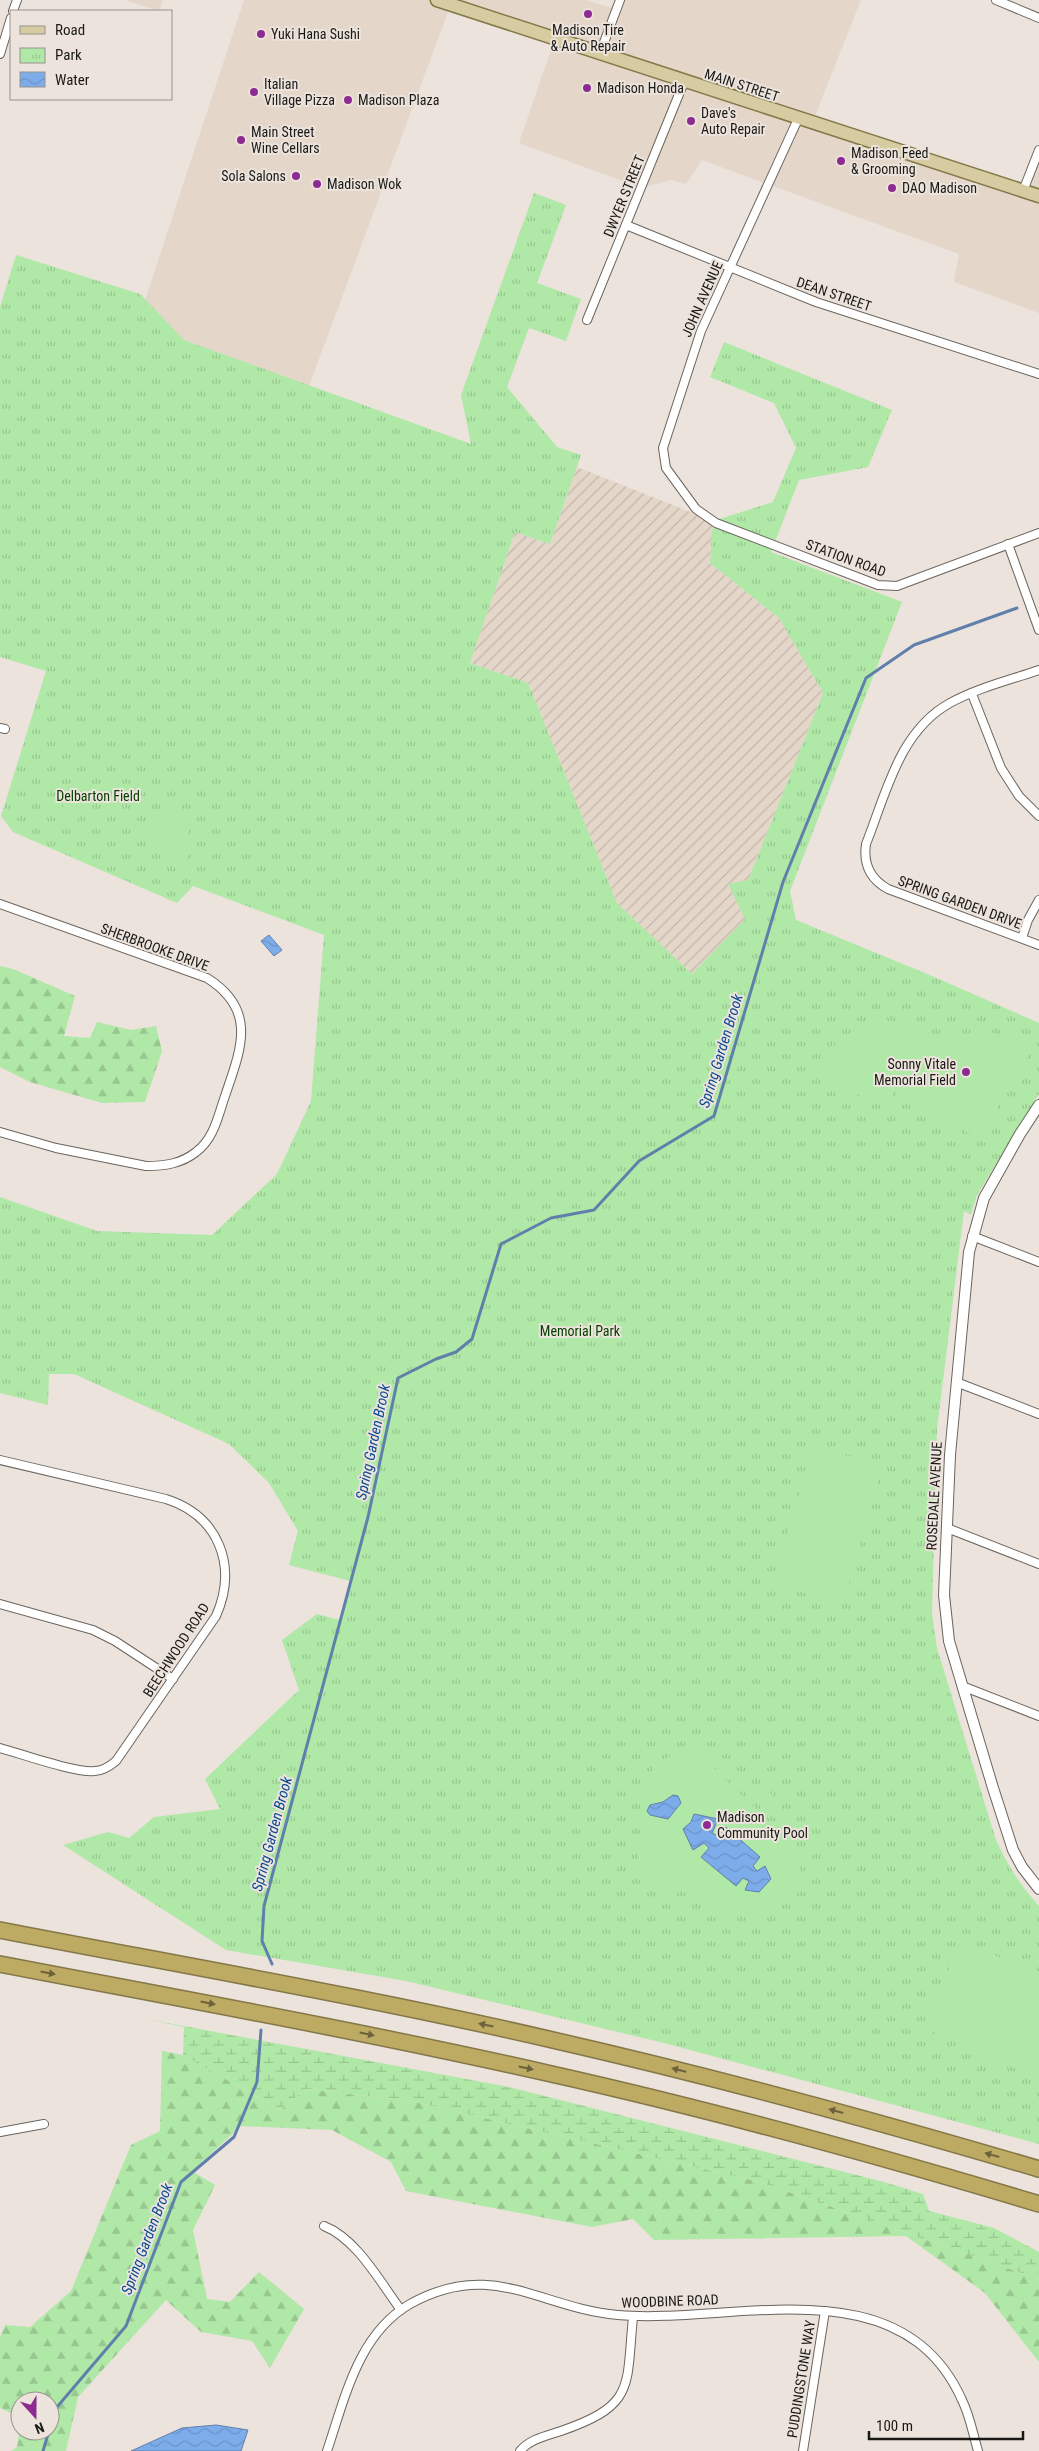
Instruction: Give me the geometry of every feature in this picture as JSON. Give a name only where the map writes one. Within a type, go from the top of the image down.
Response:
[{"type":"highway","points":[[0,1930],[327,1992],[556,2041],[816,2106],[1039,2169]]},
{"type":"highway","points":[[0,1964],[319,2024],[547,2073],[801,2136],[1039,2204]]},
{"type":"main road","name":"MAIN STREET","points":[[437,0],[600,52],[684,82],[1039,196]]},
{"type":"street","points":[[600,52],[620,0]]},
{"type":"street","points":[[996,0],[1039,18]]},
{"type":"street","points":[[0,54],[10,21]]},
{"type":"street","name":"DWYER STREET","points":[[588,320],[684,82]]},
{"type":"street","name":"JOHN AVENUE","points":[[683,493],[666,468],[663,448],[695,346],[798,119]]},
{"type":"street","points":[[1023,191],[1039,150]]},
{"type":"street","name":"DEAN STREET","points":[[626,225],[816,302],[1039,374]]},
{"type":"street","name":"STATION ROAD","points":[[683,493],[696,509],[716,523],[878,585],[888,587],[897,586],[1039,533]]},
{"type":"street","points":[[1008,544],[1039,630]]},
{"type":"street","name":"SPRING GARDEN DRIVE","points":[[1039,670],[972,694],[938,710],[925,720],[910,740],[866,844],[865,862],[874,879],[888,889],[1039,944]]},
{"type":"street","points":[[972,694],[1001,768],[1018,796],[1039,816]]},
{"type":"street","points":[[1022,938],[1028,920],[1039,900]]},
{"type":"street","name":"SHERBROOKE DRIVE","points":[[0,904],[207,978],[219,986],[234,1004],[242,1028],[239,1054],[214,1130],[206,1142],[185,1160],[167,1165],[146,1166],[56,1148],[0,1132]]},
{"type":"street","name":"ROSEDALE AVENUE","points":[[1039,1105],[1020,1134],[984,1198],[972,1236],[950,1455],[944,1612],[949,1641],[962,1686],[1013,1850],[1022,1867],[1039,1889]]},
{"type":"street","points":[[972,1236],[1039,1262]]},
{"type":"street","points":[[956,1382],[1039,1414]]},
{"type":"street","name":"BEECHWOOD ROAD","points":[[0,1460],[175,1502],[188,1508],[209,1527],[222,1550],[226,1575],[225,1589],[216,1616],[116,1761],[100,1771],[84,1771],[0,1748]]},
{"type":"street","points":[[947,1528],[1039,1564]]},
{"type":"street","points":[[0,1604],[94,1630],[115,1641],[173,1678]]},
{"type":"street","points":[[962,1686],[1039,1716]]},
{"type":"street","points":[[0,2132],[44,2124]]},
{"type":"street","points":[[324,2226],[336,2231],[350,2242],[401,2310]]},
{"type":"street","name":"WOODBINE ROAD","points":[[326,2451],[363,2352],[386,2323],[401,2310],[427,2296],[448,2289],[483,2285],[520,2289],[606,2314],[633,2316],[764,2309],[825,2311],[877,2322],[915,2340],[927,2351],[952,2381],[963,2400],[978,2451]]},
{"type":"street","name":"PUDDINGSTONE WAY","points":[[803,2451],[825,2311]]},
{"type":"street","points":[[520,2451],[533,2440],[600,2416],[616,2402],[627,2379],[633,2316]]},
{"type":"shaded area","points":[[125,0],[163,0],[159,10]]},
{"type":"shaded area","points":[[244,0],[585,0],[616,9],[620,0],[861,0],[812,123],[1023,187],[1039,148],[1039,313],[954,282],[959,254],[702,160],[686,184],[671,180],[641,188],[519,143],[555,38],[451,4],[309,386],[184,340],[145,300]]},
{"type":"shaded area","points":[[577,467],[713,521],[710,563],[779,618],[823,693],[748,880],[745,919],[692,974],[617,903],[528,683],[470,663],[515,532],[550,544]]},
{"type":"green space","name":"Memorial Park","points":[[534,193],[566,205],[537,283],[581,299],[566,341],[529,328],[507,387],[557,447],[581,455],[550,544],[515,532],[470,663],[528,683],[617,903],[692,974],[745,919],[728,884],[748,880],[823,693],[779,618],[710,563],[713,521],[773,502],[796,448],[774,403],[710,377],[724,342],[892,410],[868,467],[799,480],[771,552],[902,602],[790,891],[796,920],[932,976],[1039,1023],[1039,1094],[977,1195],[971,1215],[964,1211],[937,1429],[932,1613],[937,1648],[996,1840],[1015,1875],[1039,1906],[1039,2144],[668,2044],[406,1981],[226,1950],[63,1845],[108,1832],[129,1838],[154,1817],[220,1809],[205,1779],[299,1690],[282,1640],[317,1614],[340,1620],[350,1581],[289,1565],[298,1531],[269,1483],[229,1444],[74,1374],[49,1374],[48,1405],[0,1393],[0,1197],[97,1231],[212,1235],[277,1174],[311,1101],[324,935],[193,886],[177,903],[13,832],[1,816],[46,671],[0,657],[0,307],[16,255],[140,294],[184,340],[471,444],[461,395]]},
{"type":"green space","points":[[70,792],[87,801],[72,830],[54,824]]},
{"type":"green space","points":[[167,815],[182,818],[189,828],[187,864],[149,849],[146,832],[155,820]]},
{"type":"green space","points":[[0,966],[13,969],[75,996],[64,1036],[90,1038],[97,1022],[131,1030],[156,1026],[162,1051],[145,1102],[102,1103],[30,1082],[0,1067]]},
{"type":"green space","points":[[891,1021],[913,1026],[933,1036],[884,1107],[815,1074],[813,1066],[830,1048],[847,1035],[866,1026]]},
{"type":"green space","name":"Sonny Vitale Memorial Field","points":[[968,1033],[994,1033],[1031,1050],[979,1139],[901,1094],[930,1044]]},
{"type":"green space","points":[[813,1446],[883,1466],[843,1604],[773,1584]]},
{"type":"green space","name":"Madison Community Pool","points":[[694,1749],[793,1845],[800,1872],[757,1922],[638,1874],[644,1798],[652,1771],[660,1761]]},
{"type":"green space","points":[[762,1787],[774,1796],[767,1806],[754,1798]]},
{"type":"green space","points":[[962,1940],[1039,1975],[1039,2079],[922,2027]]},
{"type":"green space","points":[[141,2018],[509,2087],[884,2182],[923,2194],[929,2211],[994,2228],[1039,2252],[1039,2279],[760,2182],[411,2101],[305,2089],[280,2110],[183,2055],[184,2027]]},
{"type":"green space","points":[[162,2051],[183,2055],[280,2110],[305,2089],[411,2101],[760,2182],[1039,2279],[1039,2362],[985,2293],[906,2236],[654,2240],[633,2219],[592,2227],[406,2191],[391,2162],[332,2130],[241,2126],[192,2171],[215,2185],[193,2230],[207,2299],[230,2302],[259,2272],[304,2309],[270,2368],[252,2341],[201,2332],[166,2300],[78,2397],[66,2451],[11,2451],[17,2447],[18,2441],[60,2441],[60,2391],[10,2391],[10,2412],[0,2408],[0,2337],[5,2325],[30,2327],[71,2291],[131,2145],[160,2131]]},
{"type":"water","points":[[269,935],[282,950],[274,956],[261,941]]},
{"type":"water","points":[[673,1795],[678,1796],[681,1803],[668,1819],[650,1815],[647,1811],[650,1805],[663,1802]]},
{"type":"water","points":[[694,1814],[718,1819],[712,1833],[718,1836],[726,1827],[760,1857],[753,1866],[757,1871],[765,1866],[771,1879],[759,1892],[745,1890],[749,1881],[743,1878],[736,1886],[701,1857],[709,1848],[704,1843],[693,1850],[683,1829],[691,1822]]},
{"type":"water","points":[[216,2425],[248,2430],[241,2451],[131,2451],[182,2428]]},
{"type":"waterway","name":"Spring Garden Brook","points":[[272,1964],[262,1941],[264,1906],[368,1517],[398,1378],[436,1359],[456,1352],[472,1339],[501,1244],[551,1218],[594,1210],[639,1161],[714,1116],[783,882],[866,678],[914,645],[1017,608]]},
{"type":"waterway","name":"Spring Garden Brook","points":[[60,2403],[126,2326],[181,2182],[234,2137],[257,2082],[261,2030]]},
{"type":"waterway","name":"Spring Garden Brook","points":[[43,2451],[46,2441]]},
{"type":"place","name":"Madison Tire & Auto Repair","points":[[588,14]]},
{"type":"place","name":"Yuki Hana Sushi","points":[[261,34]]},
{"type":"place","name":"Madison Honda","points":[[587,88]]},
{"type":"place","name":"Italian Village Pizza","points":[[254,92]]},
{"type":"place","name":"Madison Plaza","points":[[348,100]]},
{"type":"place","name":"Dave's Auto Repair","points":[[691,121]]},
{"type":"place","name":"Main Street Wine Cellars","points":[[241,140]]},
{"type":"place","name":"Madison Feed & Grooming","points":[[841,161]]},
{"type":"place","name":"Sola Salons","points":[[296,176]]},
{"type":"place","name":"Madison Wok","points":[[317,184]]},
{"type":"place","name":"DAO Madison","points":[[892,188]]},
{"type":"place","name":"Sonny Vitale Memorial Field","points":[[966,1072]]},
{"type":"place","name":"Madison Community Pool","points":[[707,1825]]},
{"type":"park label","name":"Delbarton Field","points":[[98,796]]}]
